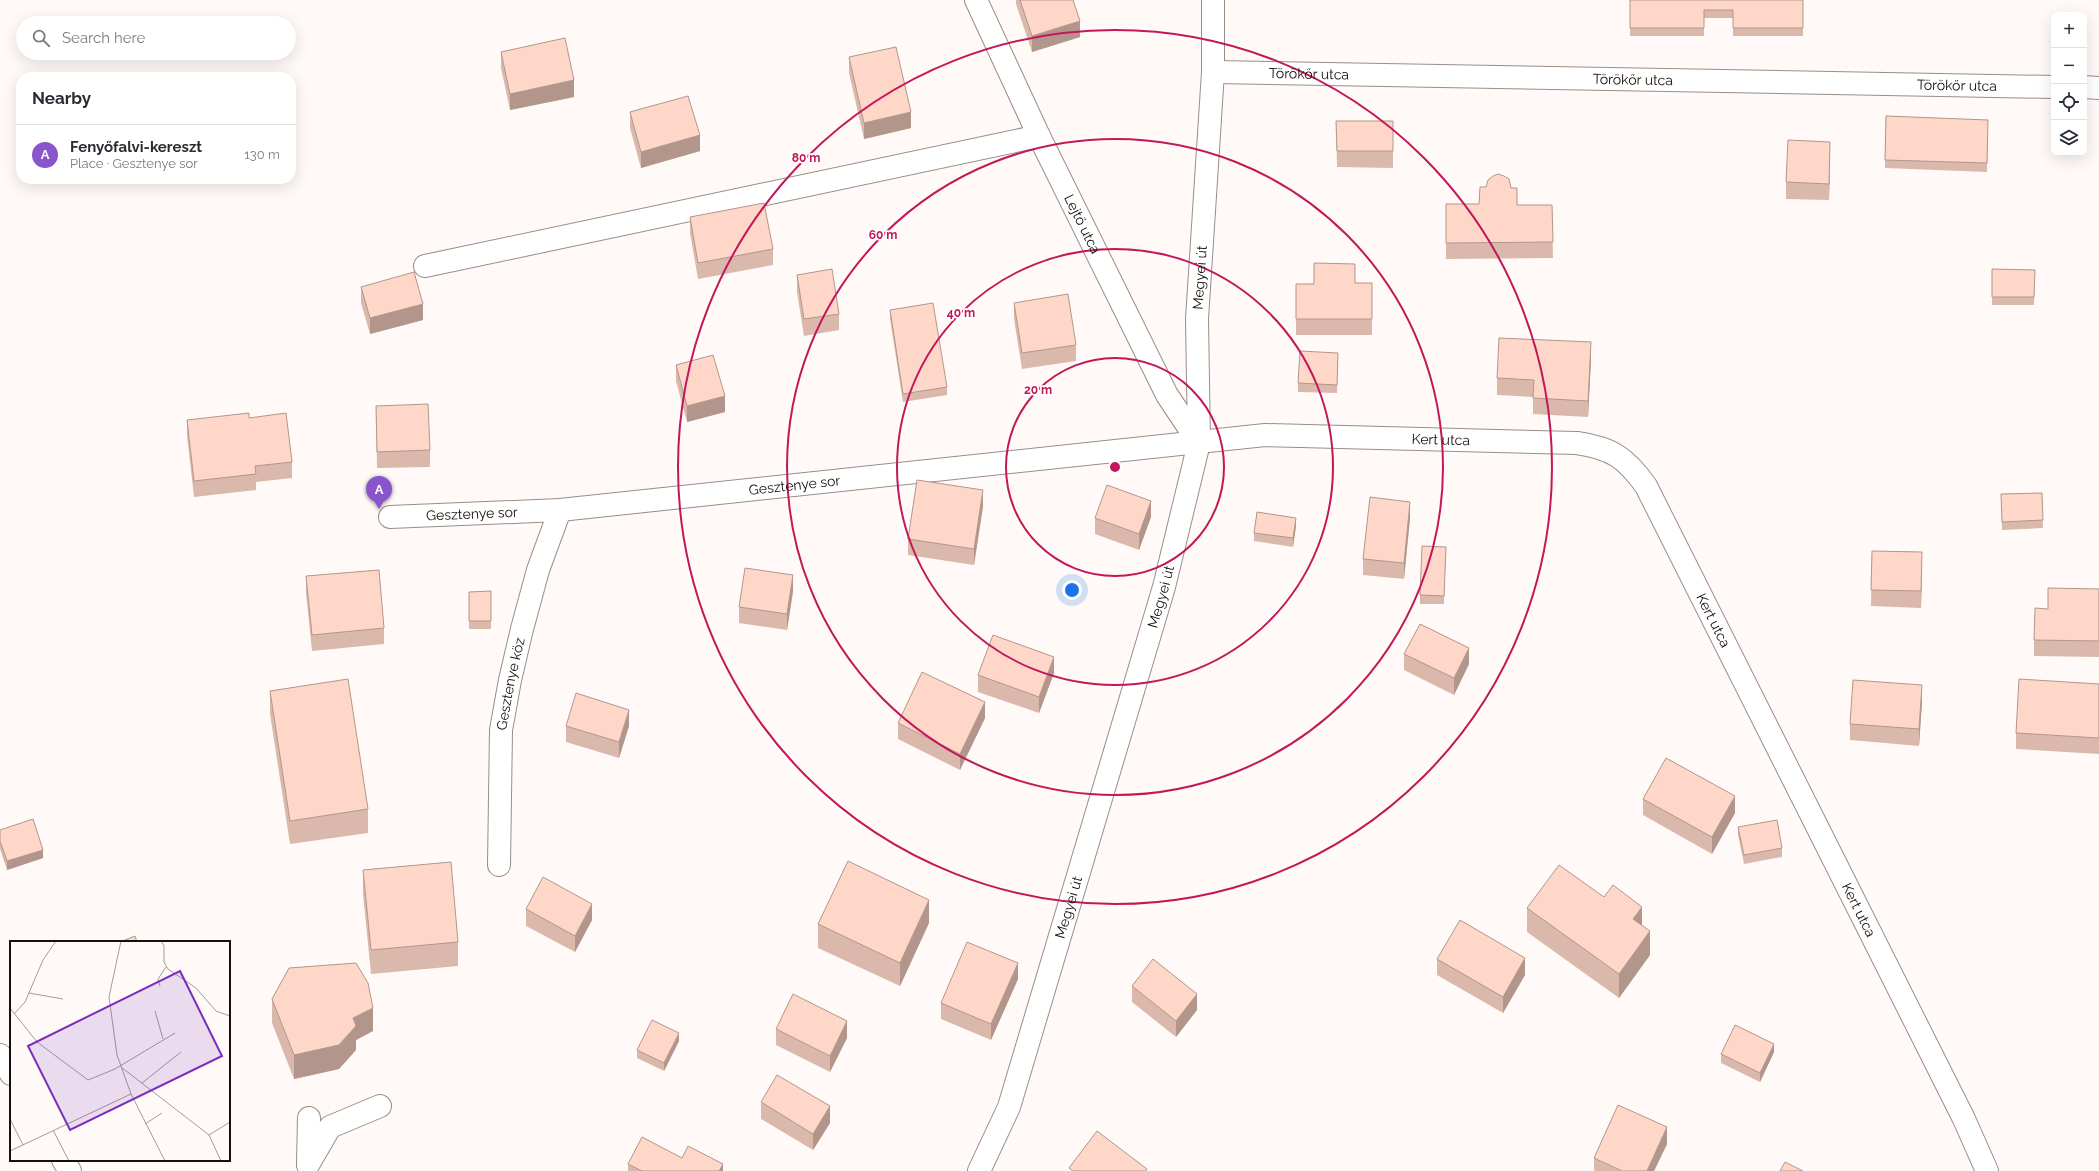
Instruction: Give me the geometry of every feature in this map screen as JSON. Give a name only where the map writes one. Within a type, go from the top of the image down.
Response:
[{"type":"street","name":"Lejtő utca","points":[[976,0],[1039,136],[1167,395],[1199,443]]},
{"type":"street","name":"Megyei út","points":[[979,1171],[1009,1107],[1164,588],[1199,443],[1197,320],[1212,72],[1213,0]]},
{"type":"street","name":"Törökőr utca","points":[[1212,72],[2051,87]]},
{"type":"street","points":[[2087,87],[2099,88]]},
{"type":"street","points":[[425,266],[1039,136]]},
{"type":"street","name":"Kert utca","points":[[1199,443],[1265,435],[1577,443],[1609,450],[1632,467],[1650,493],[1964,1119],[1987,1171]]},
{"type":"street","name":"Gesztenye sor","points":[[390,517],[560,510],[1199,443]]},
{"type":"street","name":"Gesztenye köz","points":[[499,865],[502,723],[510,680],[538,570],[560,510]]},
{"type":"street","points":[[0,1055],[10,1072]]},
{"type":"street","points":[[306,1168],[330,1127],[380,1106]]},
{"type":"street","points":[[306,1168],[309,1118]]},
{"type":"street","points":[[64,1161],[70,1171]]},
{"type":"building","points":[[1020,0],[1073,0],[1080,21],[1032,36]]},
{"type":"building","points":[[1630,0],[1803,0],[1803,28],[1733,28],[1733,10],[1704,10],[1704,28],[1630,28]]},
{"type":"building","points":[[565,38],[574,80],[510,94],[501,52]]},
{"type":"building","points":[[896,47],[911,112],[864,123],[849,57]]},
{"type":"building","points":[[688,96],[700,135],[641,152],[630,112]]},
{"type":"building","points":[[1886,116],[1988,120],[1987,163],[1885,160]]},
{"type":"building","points":[[1336,121],[1393,121],[1393,151],[1337,151]]},
{"type":"building","points":[[1788,140],[1830,142],[1829,184],[1786,182]]},
{"type":"building","points":[[1498,174],[1509,179],[1511,188],[1517,188],[1517,205],[1552,205],[1553,242],[1446,243],[1446,204],[1479,204],[1480,187],[1486,187],[1488,180]]},
{"type":"building","points":[[764,203],[773,249],[698,263],[690,217]]},
{"type":"building","points":[[1314,263],[1355,264],[1355,283],[1372,283],[1372,319],[1296,319],[1296,284],[1314,284]]},
{"type":"building","points":[[832,269],[839,314],[804,319],[797,275]]},
{"type":"building","points":[[1992,269],[2035,270],[2034,297],[1992,297]]},
{"type":"building","points":[[414,272],[423,304],[370,318],[361,287]]},
{"type":"building","points":[[1068,294],[1076,345],[1022,353],[1014,303]]},
{"type":"building","points":[[933,303],[947,387],[903,394],[890,310]]},
{"type":"building","points":[[1499,338],[1591,342],[1588,401],[1533,398],[1534,380],[1497,378]]},
{"type":"building","points":[[1300,351],[1338,353],[1337,385],[1298,383]]},
{"type":"building","points":[[713,355],[725,396],[687,406],[676,365]]},
{"type":"building","points":[[428,404],[430,450],[377,452],[376,406]]},
{"type":"building","points":[[249,413],[249,418],[286,413],[292,462],[255,466],[256,474],[194,481],[187,420]]},
{"type":"building","points":[[917,480],[983,490],[974,549],[908,539]]},
{"type":"building","points":[[1107,485],[1151,501],[1139,534],[1095,518]]},
{"type":"building","points":[[2042,493],[2043,520],[2002,522],[2001,494]]},
{"type":"building","points":[[1370,497],[1410,502],[1404,563],[1363,559]]},
{"type":"building","points":[[1257,512],[1296,518],[1293,538],[1254,533]]},
{"type":"building","points":[[1422,546],[1446,547],[1444,596],[1420,595]]},
{"type":"building","points":[[1872,551],[1922,552],[1921,591],[1871,590]]},
{"type":"building","points":[[745,568],[793,575],[787,614],[739,607]]},
{"type":"building","points":[[379,570],[384,628],[312,635],[306,576]]},
{"type":"building","points":[[2048,588],[2099,589],[2099,641],[2034,640],[2035,608],[2048,609]]},
{"type":"building","points":[[491,591],[491,621],[469,621],[469,592]]},
{"type":"building","points":[[1420,624],[1469,648],[1454,678],[1404,654]]},
{"type":"building","points":[[993,635],[1054,657],[1039,697],[978,675]]},
{"type":"building","points":[[922,672],[985,702],[960,754],[898,723]]},
{"type":"building","points":[[348,679],[368,809],[290,821],[270,691]]},
{"type":"building","points":[[2019,679],[2099,684],[2099,738],[2016,733]]},
{"type":"building","points":[[1853,680],[1922,685],[1919,729],[1850,724]]},
{"type":"building","points":[[576,693],[629,710],[619,742],[566,726]]},
{"type":"building","points":[[1666,758],[1735,796],[1712,837],[1643,799]]},
{"type":"building","points":[[33,819],[43,850],[7,861],[0,841],[0,830]]},
{"type":"building","points":[[1777,820],[1782,848],[1744,855],[1738,827]]},
{"type":"building","points":[[848,861],[929,900],[900,963],[818,924]]},
{"type":"building","points":[[451,862],[458,942],[371,950],[363,870]]},
{"type":"building","points":[[1559,865],[1604,897],[1613,885],[1642,907],[1633,919],[1650,931],[1619,974],[1527,908]]},
{"type":"building","points":[[543,877],[592,904],[575,936],[526,909]]},
{"type":"building","points":[[1460,920],[1525,958],[1503,997],[1437,959]]},
{"type":"building","points":[[135,936],[137,941],[122,941]]},
{"type":"building","points":[[967,942],[1018,963],[991,1024],[941,1003]]},
{"type":"building","points":[[1153,959],[1197,994],[1176,1021],[1132,986]]},
{"type":"building","points":[[356,963],[368,983],[373,1008],[353,1018],[356,1026],[339,1045],[294,1055],[272,999],[289,968]]},
{"type":"building","points":[[793,994],[847,1021],[830,1056],[776,1029]]},
{"type":"building","points":[[652,1020],[679,1033],[664,1063],[637,1050]]},
{"type":"building","points":[[1735,1025],[1774,1044],[1760,1073],[1721,1054]]},
{"type":"building","points":[[777,1075],[830,1106],[813,1134],[761,1102]]},
{"type":"building","points":[[1618,1105],[1667,1127],[1647,1171],[1622,1171],[1594,1158]]},
{"type":"building","points":[[1097,1131],[1147,1169],[1146,1171],[1073,1171],[1069,1168]]},
{"type":"building","points":[[642,1137],[682,1158],[688,1146],[723,1164],[719,1171],[642,1171],[628,1164]]},
{"type":"building","points":[[1785,1162],[1803,1171],[1780,1171]]},
{"type":"place","name":"Fenyőfalvi-kereszt","points":[[379,509]]}]
